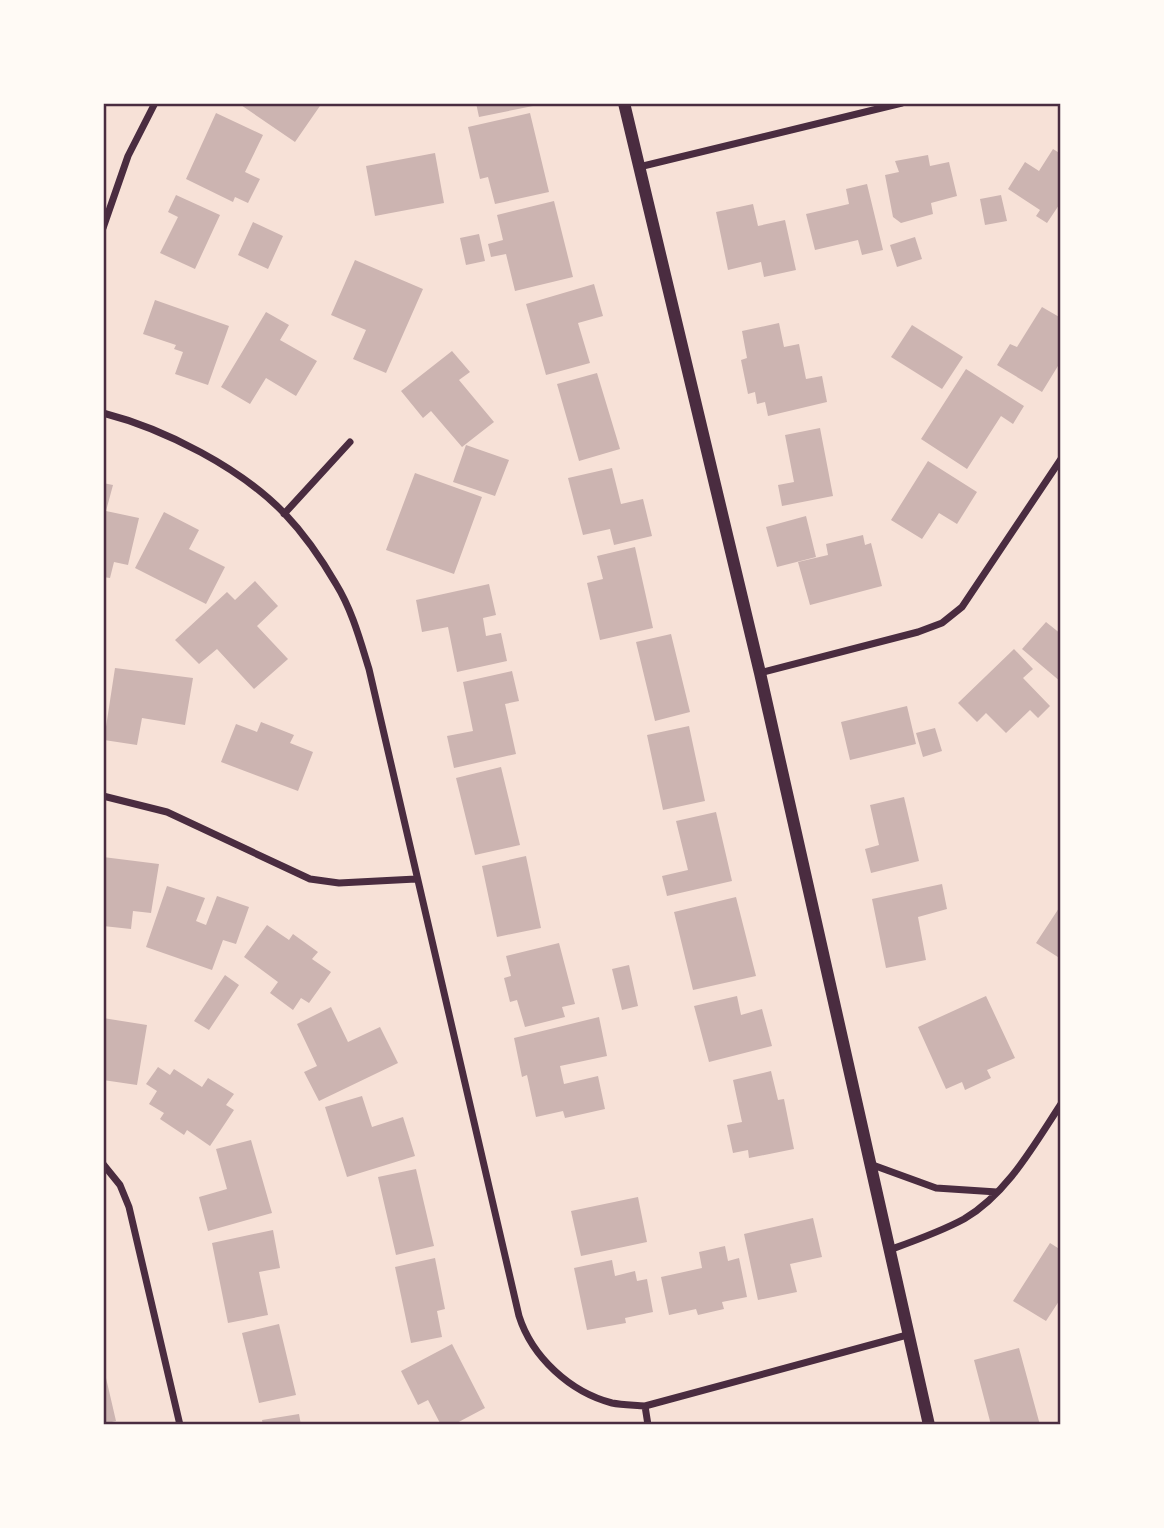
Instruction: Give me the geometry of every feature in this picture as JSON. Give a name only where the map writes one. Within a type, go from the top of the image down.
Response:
[{"type":"street","points":[[103,228],[128,156],[155,103]]},
{"type":"street","points":[[624,103],[760,673],[929,1425]]},
{"type":"street","points":[[639,167],[902,103]]},
{"type":"street","points":[[103,413],[167,435],[210,458],[250,485],[284,514],[337,585],[354,622],[369,669],[524,1334],[538,1352],[564,1378],[584,1392],[613,1403],[645,1406],[907,1335]]},
{"type":"street","points":[[284,514],[350,442]]},
{"type":"street","points":[[760,673],[918,632],[942,622],[962,607],[1061,459]]},
{"type":"street","points":[[103,796],[167,812],[310,879],[339,883],[416,879]]},
{"type":"street","points":[[889,1250],[966,1218],[997,1192],[1024,1161],[1061,1104]]},
{"type":"street","points":[[103,1164],[120,1185],[129,1207],[180,1425]]},
{"type":"street","points":[[870,1164],[936,1188],[997,1192]]},
{"type":"street","points":[[645,1406],[648,1425]]},
{"type":"building","points":[[238,103],[322,103],[295,142]]},
{"type":"building","points":[[476,103],[533,103],[533,106],[479,117]]},
{"type":"building","points":[[216,113],[263,135],[245,172],[260,179],[248,203],[235,197],[233,202],[186,179]]},
{"type":"building","points":[[530,113],[549,192],[495,204],[488,177],[480,179],[468,127]]},
{"type":"building","points":[[1053,149],[1061,154],[1061,202],[1047,223],[1036,216],[1040,210],[1008,189],[1025,162],[1039,171]]},
{"type":"building","points":[[435,153],[444,203],[375,216],[366,166]]},
{"type":"building","points":[[928,155],[930,166],[949,162],[957,196],[931,203],[933,214],[901,223],[893,217],[885,175],[899,172],[895,161]]},
{"type":"building","points":[[867,184],[883,250],[862,255],[858,240],[815,250],[806,214],[849,204],[846,189]]},
{"type":"building","points":[[176,195],[220,215],[195,269],[160,253],[178,217],[168,212]]},
{"type":"building","points":[[1001,195],[1007,221],[985,225],[980,199]]},
{"type":"building","points":[[554,201],[573,277],[515,291],[506,254],[491,257],[488,244],[503,240],[497,215]]},
{"type":"building","points":[[753,204],[758,226],[785,220],[796,270],[764,277],[761,262],[728,270],[716,212]]},
{"type":"building","points":[[253,222],[283,236],[268,269],[238,255]]},
{"type":"building","points":[[479,234],[485,261],[466,265],[460,238]]},
{"type":"building","points":[[915,237],[922,259],[897,267],[890,245]]},
{"type":"building","points":[[355,260],[423,289],[386,373],[353,359],[366,330],[331,315]]},
{"type":"building","points":[[594,284],[603,316],[578,323],[590,363],[546,375],[526,304]]},
{"type":"building","points":[[155,300],[229,326],[208,385],[175,374],[183,352],[174,349],[176,345],[143,334]]},
{"type":"building","points":[[1042,307],[1061,318],[1061,361],[1042,392],[997,365],[1010,344],[1017,347]]},
{"type":"building","points":[[266,312],[289,325],[280,340],[317,361],[296,396],[266,378],[250,404],[221,387]]},
{"type":"building","points":[[779,323],[784,347],[799,344],[806,379],[822,376],[827,402],[768,416],[765,402],[757,404],[755,392],[748,394],[741,360],[747,358],[742,331]]},
{"type":"building","points":[[912,325],[963,357],[942,389],[891,357]]},
{"type":"building","points":[[452,351],[470,372],[459,380],[494,422],[462,447],[431,411],[423,418],[401,391]]},
{"type":"building","points":[[966,369],[1024,406],[1013,424],[1001,416],[967,469],[921,439]]},
{"type":"building","points":[[597,373],[620,449],[579,461],[557,384]]},
{"type":"building","points":[[820,428],[833,496],[782,506],[778,485],[794,482],[785,435]]},
{"type":"building","points":[[466,445],[509,460],[495,496],[453,482]]},
{"type":"building","points":[[928,461],[977,492],[957,524],[939,513],[922,539],[891,520]]},
{"type":"building","points":[[612,468],[621,504],[643,499],[652,536],[614,545],[610,529],[583,535],[568,478]]},
{"type":"building","points":[[415,473],[482,497],[454,574],[386,550]]},
{"type":"building","points":[[103,483],[113,485],[106,511],[139,518],[128,565],[114,562],[110,578],[103,577]]},
{"type":"building","points":[[164,512],[199,530],[189,549],[225,567],[206,604],[135,568]]},
{"type":"building","points":[[806,516],[816,557],[777,567],[766,527]]},
{"type":"building","points":[[863,535],[865,545],[871,543],[882,586],[810,605],[798,562],[828,555],[826,544]]},
{"type":"building","points":[[635,547],[653,628],[600,640],[587,583],[603,579],[597,556]]},
{"type":"building","points":[[255,581],[278,606],[257,626],[288,659],[254,689],[217,649],[199,664],[175,640],[227,592],[235,600]]},
{"type":"building","points":[[489,584],[496,615],[483,618],[486,636],[501,633],[507,661],[457,672],[448,627],[422,632],[416,600]]},
{"type":"building","points":[[1046,622],[1061,634],[1061,682],[1022,649]]},
{"type":"building","points":[[671,634],[690,712],[655,721],[636,642]]},
{"type":"building","points":[[1014,649],[1033,669],[1023,678],[1050,706],[1038,718],[1030,710],[1006,733],[986,713],[977,722],[958,703]]},
{"type":"building","points":[[115,668],[193,678],[185,725],[142,718],[137,745],[104,740]]},
{"type":"building","points":[[512,671],[519,701],[505,704],[516,754],[454,768],[447,736],[473,731],[463,682]]},
{"type":"building","points":[[907,706],[916,744],[850,760],[841,722]]},
{"type":"building","points":[[261,722],[294,735],[290,743],[313,752],[298,791],[221,762],[236,724],[257,732]]},
{"type":"building","points":[[689,726],[705,801],[663,810],[647,735]]},
{"type":"building","points":[[935,728],[942,751],[923,757],[916,733]]},
{"type":"building","points":[[501,767],[520,845],[475,855],[456,778]]},
{"type":"building","points":[[904,797],[919,861],[871,873],[865,849],[879,845],[870,805]]},
{"type":"building","points":[[716,812],[732,881],[667,896],[662,876],[688,870],[676,821]]},
{"type":"building","points":[[526,856],[541,928],[497,937],[482,866]]},
{"type":"building","points":[[103,857],[159,864],[151,913],[133,911],[131,929],[103,926]]},
{"type":"building","points":[[942,884],[947,909],[918,917],[926,960],[886,968],[872,899]]},
{"type":"building","points":[[167,886],[205,898],[196,921],[206,925],[217,896],[249,907],[236,944],[223,940],[212,970],[146,947]]},
{"type":"building","points":[[736,897],[756,976],[693,990],[674,912]]},
{"type":"building","points":[[1061,905],[1061,959],[1036,943]]},
{"type":"building","points":[[267,925],[289,940],[293,934],[318,952],[312,959],[331,972],[309,1003],[301,998],[293,1010],[270,993],[278,982],[244,957]]},
{"type":"building","points":[[559,943],[575,1004],[562,1007],[565,1017],[525,1027],[517,1000],[510,1002],[504,978],[511,976],[506,956]]},
{"type":"building","points":[[629,965],[638,1006],[622,1010],[612,969]]},
{"type":"building","points":[[225,975],[239,985],[209,1030],[194,1021]]},
{"type":"building","points":[[737,996],[741,1015],[762,1009],[772,1046],[709,1062],[694,1006]]},
{"type":"building","points":[[986,996],[1015,1058],[987,1070],[991,1078],[965,1090],[962,1082],[946,1089],[918,1027]]},
{"type":"building","points":[[331,1007],[348,1042],[380,1027],[398,1063],[319,1101],[304,1072],[317,1066],[297,1024]]},
{"type":"building","points":[[599,1017],[607,1056],[560,1066],[564,1084],[598,1076],[605,1109],[565,1118],[563,1111],[536,1117],[527,1075],[522,1077],[514,1038]]},
{"type":"building","points":[[103,1018],[147,1025],[137,1085],[103,1080]]},
{"type":"building","points":[[158,1067],[170,1075],[174,1069],[202,1087],[208,1078],[234,1094],[226,1105],[234,1110],[210,1146],[187,1130],[184,1135],[160,1119],[164,1113],[149,1104],[157,1091],[146,1084]]},
{"type":"building","points":[[771,1071],[778,1100],[784,1099],[794,1149],[749,1158],[748,1150],[733,1153],[727,1125],[742,1122],[733,1080]]},
{"type":"building","points":[[362,1096],[372,1127],[403,1117],[415,1156],[347,1177],[325,1107]]},
{"type":"building","points":[[251,1140],[272,1213],[208,1231],[199,1197],[227,1189],[216,1149]]},
{"type":"building","points":[[416,1169],[434,1246],[396,1255],[378,1177]]},
{"type":"building","points":[[638,1197],[647,1242],[581,1256],[571,1211]]},
{"type":"building","points":[[813,1218],[822,1257],[790,1264],[797,1292],[758,1300],[744,1234]]},
{"type":"building","points":[[273,1230],[280,1268],[259,1272],[268,1315],[228,1323],[212,1243]]},
{"type":"building","points":[[1050,1243],[1061,1250],[1061,1298],[1046,1321],[1013,1301]]},
{"type":"building","points":[[725,1246],[728,1261],[739,1258],[747,1297],[722,1302],[724,1309],[698,1315],[696,1309],[669,1315],[661,1277],[702,1268],[699,1252]]},
{"type":"building","points":[[435,1258],[445,1309],[437,1311],[442,1337],[411,1343],[395,1267]]},
{"type":"building","points":[[612,1260],[615,1276],[635,1271],[637,1281],[647,1279],[653,1312],[625,1318],[626,1323],[587,1330],[574,1268]]},
{"type":"building","points":[[279,1324],[296,1395],[259,1403],[242,1333]]},
{"type":"building","points":[[452,1344],[485,1408],[453,1425],[441,1425],[428,1400],[418,1405],[401,1371]]},
{"type":"building","points":[[1019,1348],[1040,1425],[991,1425],[974,1360]]},
{"type":"building","points":[[103,1365],[116,1421],[103,1424]]},
{"type":"building","points":[[299,1414],[301,1425],[263,1425],[262,1420]]}]
